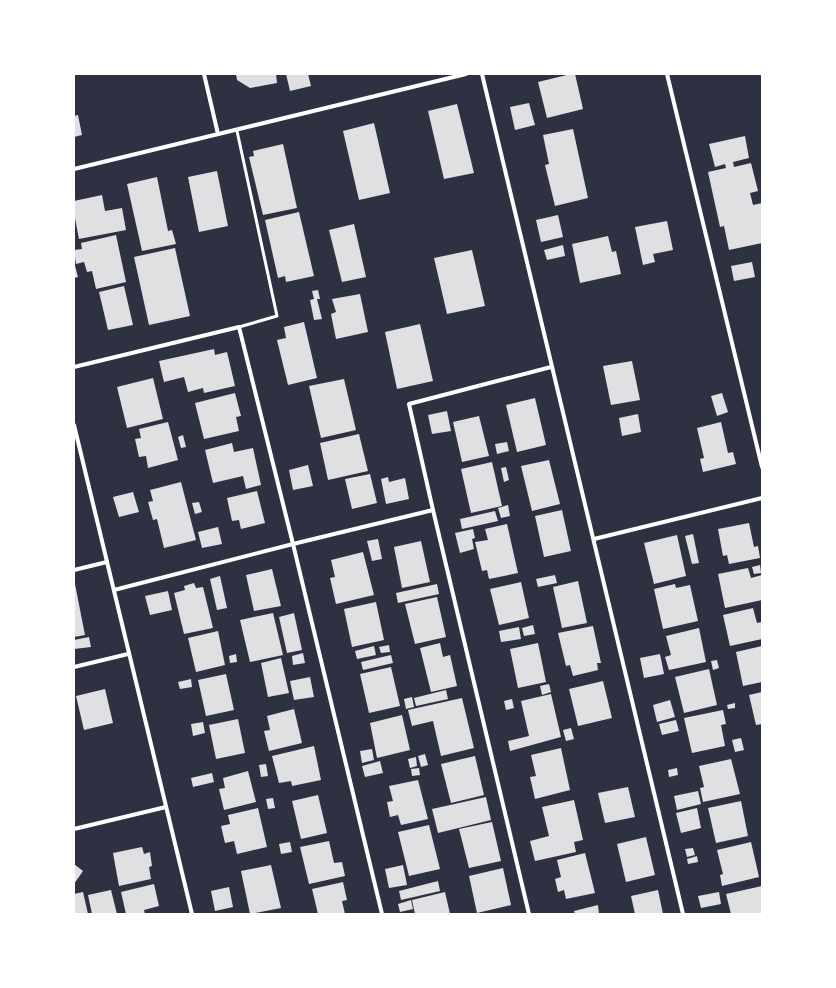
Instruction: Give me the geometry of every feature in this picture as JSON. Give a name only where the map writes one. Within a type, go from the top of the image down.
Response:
[{"type":"street","points":[[204,74],[218,134]]},
{"type":"street","points":[[74,169],[466,74]]},
{"type":"street","points":[[482,74],[683,914]]},
{"type":"street","points":[[667,74],[762,467]]},
{"type":"street","points":[[74,367],[238,327],[293,544],[382,914]]},
{"type":"street","points":[[529,914],[409,404],[551,367]]},
{"type":"street","points":[[74,425],[128,654],[192,914]]},
{"type":"street","points":[[594,539],[762,498]]},
{"type":"street","points":[[114,590],[433,510]]},
{"type":"street","points":[[74,570],[107,562]]},
{"type":"street","points":[[74,667],[128,654]]},
{"type":"street","points":[[74,830],[166,807]]},
{"type":"lane","points":[[237,130],[277,316],[238,327]]},
{"type":"building","points":[[236,74],[276,74],[277,83],[250,88],[237,80]]},
{"type":"building","points":[[286,74],[308,74],[311,86],[290,91]]},
{"type":"building","points":[[575,74],[583,109],[547,118],[538,82]]},
{"type":"building","points":[[529,103],[535,125],[515,130],[510,107]]},
{"type":"building","points":[[457,104],[474,173],[444,179],[428,111]]},
{"type":"building","points":[[78,115],[82,135],[74,137],[74,116]]},
{"type":"building","points":[[374,123],[390,193],[359,200],[343,131]]},
{"type":"building","points":[[573,129],[588,198],[555,206],[545,165],[549,164],[543,135]]},
{"type":"building","points":[[745,136],[749,158],[733,162],[734,167],[751,163],[758,191],[750,193],[753,205],[762,203],[762,243],[729,250],[724,226],[720,227],[708,172],[726,168],[725,164],[715,167],[709,144]]},
{"type":"building","points":[[283,144],[297,208],[263,215],[249,157],[254,156],[253,151]]},
{"type":"building","points":[[217,171],[228,226],[199,232],[188,177]]},
{"type":"building","points":[[157,177],[168,231],[172,230],[176,244],[142,251],[127,184]]},
{"type":"building","points":[[102,195],[105,211],[122,208],[126,230],[79,239],[74,213],[74,201]]},
{"type":"building","points":[[299,212],[314,276],[286,282],[285,276],[278,278],[265,220]]},
{"type":"building","points":[[558,215],[563,237],[541,242],[536,220]]},
{"type":"building","points":[[667,221],[673,250],[653,254],[655,262],[643,265],[635,227]]},
{"type":"building","points":[[354,224],[366,277],[342,282],[329,230]]},
{"type":"building","points":[[116,235],[126,282],[96,289],[92,271],[87,272],[84,262],[76,264],[74,250],[82,249],[81,243]]},
{"type":"building","points":[[608,236],[612,252],[616,251],[621,274],[580,283],[572,244]]},
{"type":"building","points":[[563,245],[565,256],[547,260],[544,250]]},
{"type":"building","points":[[175,248],[190,316],[149,325],[134,257]]},
{"type":"building","points":[[472,250],[485,306],[447,314],[434,258]]},
{"type":"building","points":[[74,262],[78,277],[74,278]]},
{"type":"building","points":[[752,262],[755,277],[734,281],[731,266]]},
{"type":"building","points":[[124,286],[133,325],[108,330],[99,292]]},
{"type":"building","points":[[318,290],[320,299],[317,299],[322,319],[314,320],[310,300],[314,299],[312,291]]},
{"type":"building","points":[[360,294],[368,332],[336,339],[331,314],[336,312],[332,299]]},
{"type":"building","points":[[304,322],[317,378],[288,385],[277,340],[286,338],[284,327]]},
{"type":"building","points":[[420,324],[433,381],[397,389],[385,332]]},
{"type":"building","points":[[214,349],[215,355],[227,352],[235,386],[204,393],[203,388],[188,392],[184,377],[164,382],[159,361]]},
{"type":"building","points":[[632,361],[640,400],[611,405],[603,366]]},
{"type":"building","points":[[153,378],[163,419],[127,428],[117,387]]},
{"type":"building","points":[[344,379],[356,430],[321,438],[309,386]]},
{"type":"building","points":[[235,393],[241,416],[236,417],[239,431],[204,439],[195,403]]},
{"type":"building","points":[[722,393],[728,412],[717,416],[711,396]]},
{"type":"building","points":[[535,398],[546,445],[517,452],[506,405]]},
{"type":"building","points":[[447,411],[451,431],[432,434],[428,415]]},
{"type":"building","points":[[638,414],[641,432],[622,436],[619,418]]},
{"type":"building","points":[[479,416],[489,456],[462,462],[453,422]]},
{"type":"building","points":[[168,422],[178,460],[148,468],[146,456],[139,457],[135,439],[141,438],[139,429]]},
{"type":"building","points":[[721,422],[728,453],[733,452],[736,464],[703,472],[700,459],[704,458],[697,428]]},
{"type":"building","points":[[359,434],[368,471],[328,480],[320,443]]},
{"type":"building","points":[[183,435],[186,447],[181,448],[178,437]]},
{"type":"building","points":[[507,442],[509,451],[497,454],[495,444]]},
{"type":"building","points":[[232,443],[234,452],[253,448],[261,485],[246,489],[243,476],[213,483],[205,450]]},
{"type":"building","points":[[549,460],[560,504],[532,511],[521,466]]},
{"type":"building","points":[[492,462],[502,506],[471,513],[461,469]]},
{"type":"building","points":[[308,465],[313,486],[293,490],[289,470]]},
{"type":"building","points":[[506,467],[509,480],[504,482],[501,468]]},
{"type":"building","points":[[370,474],[377,503],[352,509],[345,479]]},
{"type":"building","points":[[388,477],[389,482],[405,478],[409,499],[386,504],[381,479]]},
{"type":"building","points":[[181,482],[196,540],[164,548],[157,519],[153,520],[148,502],[153,501],[150,490]]},
{"type":"building","points":[[257,491],[265,523],[241,529],[239,520],[232,521],[227,498]]},
{"type":"building","points":[[133,492],[139,512],[119,517],[113,497]]},
{"type":"building","points":[[199,502],[202,512],[195,514],[192,503]]},
{"type":"building","points":[[508,505],[510,516],[501,518],[498,508]]},
{"type":"building","points":[[562,510],[571,551],[544,557],[535,516]]},
{"type":"building","points":[[495,511],[498,521],[462,529],[460,519]]},
{"type":"building","points":[[749,523],[754,547],[758,546],[760,558],[729,564],[727,555],[723,556],[718,529]]},
{"type":"building","points":[[507,524],[518,573],[489,579],[487,570],[482,571],[475,542],[488,540],[485,529]]},
{"type":"building","points":[[218,527],[222,544],[202,548],[198,532]]},
{"type":"building","points":[[473,529],[475,538],[472,539],[474,549],[460,553],[455,533]]},
{"type":"building","points":[[693,534],[699,563],[692,564],[685,536]]},
{"type":"building","points":[[677,535],[686,576],[654,584],[644,543]]},
{"type":"building","points":[[378,539],[382,559],[372,561],[367,541]]},
{"type":"building","points":[[421,541],[430,582],[402,588],[394,547]]},
{"type":"building","points":[[363,552],[374,595],[336,604],[330,578],[335,577],[331,560]]},
{"type":"building","points":[[760,565],[761,573],[754,574],[752,567]]},
{"type":"building","points":[[748,568],[751,578],[762,575],[762,600],[725,608],[718,574]]},
{"type":"building","points":[[272,569],[281,606],[254,611],[246,575]]},
{"type":"building","points":[[555,575],[557,583],[538,587],[536,579]]},
{"type":"building","points":[[220,576],[227,608],[217,610],[210,579]]},
{"type":"building","points":[[578,581],[587,623],[562,628],[553,587]]},
{"type":"building","points":[[521,582],[529,618],[499,625],[490,589]]},
{"type":"building","points":[[194,583],[196,588],[203,587],[213,628],[184,634],[174,593],[185,590],[184,586]]},
{"type":"building","points":[[75,584],[85,635],[74,637],[74,585]]},
{"type":"building","points":[[437,584],[439,594],[398,603],[396,593]]},
{"type":"building","points":[[675,584],[676,588],[690,585],[698,621],[663,629],[654,589]]},
{"type":"building","points":[[168,591],[172,610],[150,615],[145,596]]},
{"type":"building","points":[[437,597],[446,637],[415,644],[405,604]]},
{"type":"building","points":[[376,602],[384,640],[352,647],[344,609]]},
{"type":"building","points":[[753,608],[757,623],[762,622],[762,639],[730,646],[723,615]]},
{"type":"building","points":[[273,613],[283,655],[250,662],[240,620]]},
{"type":"building","points":[[294,613],[302,650],[287,653],[279,617]]},
{"type":"building","points":[[533,625],[535,634],[524,636],[522,628]]},
{"type":"building","points":[[593,626],[601,663],[597,663],[598,670],[573,676],[570,665],[566,666],[558,633]]},
{"type":"building","points":[[519,627],[521,639],[501,642],[499,631]]},
{"type":"building","points":[[699,628],[706,662],[669,670],[665,657],[671,655],[666,636]]},
{"type":"building","points":[[218,631],[225,665],[196,672],[188,638]]},
{"type":"building","points":[[89,637],[91,647],[74,649],[74,640]]},
{"type":"building","points":[[440,643],[443,657],[450,655],[457,686],[431,692],[420,648]]},
{"type":"building","points":[[538,643],[546,682],[518,688],[510,649]]},
{"type":"building","points":[[389,645],[390,652],[381,653],[379,647]]},
{"type":"building","points":[[374,646],[376,655],[357,659],[355,651]]},
{"type":"building","points":[[762,646],[762,682],[743,686],[736,652]]},
{"type":"building","points":[[303,653],[305,663],[293,665],[292,656]]},
{"type":"building","points":[[236,654],[237,662],[230,663],[229,656]]},
{"type":"building","points":[[660,654],[664,674],[644,678],[640,658]]},
{"type":"building","points":[[391,655],[393,663],[363,670],[361,662]]},
{"type":"building","points":[[281,658],[289,693],[268,697],[261,663]]},
{"type":"building","points":[[717,660],[719,668],[713,670],[711,661]]},
{"type":"building","points":[[391,667],[400,706],[369,713],[360,674]]},
{"type":"building","points":[[709,669],[717,705],[684,713],[675,677]]},
{"type":"building","points":[[226,674],[234,710],[206,716],[198,680]]},
{"type":"building","points":[[310,677],[314,697],[294,700],[290,681]]},
{"type":"building","points":[[191,679],[192,687],[180,689],[178,682]]},
{"type":"building","points":[[603,681],[612,718],[578,726],[569,689]]},
{"type":"building","points":[[549,684],[551,692],[542,695],[540,686]]},
{"type":"building","points":[[105,689],[113,723],[84,730],[76,696]]},
{"type":"building","points":[[446,690],[448,699],[416,706],[414,698]]},
{"type":"building","points":[[762,692],[762,724],[756,725],[749,695]]},
{"type":"building","points":[[551,694],[561,737],[510,751],[508,741],[529,736],[521,701]]},
{"type":"building","points":[[412,697],[414,707],[406,709],[404,699]]},
{"type":"building","points":[[462,698],[474,748],[441,756],[433,721],[412,726],[408,710]]},
{"type":"building","points":[[512,699],[514,708],[506,710],[504,701]]},
{"type":"building","points":[[670,700],[675,717],[657,722],[653,705]]},
{"type":"building","points":[[735,703],[735,708],[728,709],[727,705]]},
{"type":"building","points":[[294,709],[302,743],[269,751],[264,731],[270,730],[267,716]]},
{"type":"building","points":[[723,710],[726,724],[721,725],[725,746],[692,753],[684,718]]},
{"type":"building","points":[[402,715],[410,750],[377,758],[370,723]]},
{"type":"building","points":[[238,719],[245,753],[216,759],[209,725]]},
{"type":"building","points":[[676,720],[679,731],[662,735],[659,724]]},
{"type":"building","points":[[203,722],[205,733],[193,736],[191,724]]},
{"type":"building","points":[[571,728],[574,739],[566,741],[563,730]]},
{"type":"building","points":[[741,738],[744,750],[735,752],[732,740]]},
{"type":"building","points":[[314,746],[321,780],[292,786],[291,781],[279,783],[272,756]]},
{"type":"building","points":[[561,748],[570,790],[535,799],[530,777],[536,776],[531,755]]},
{"type":"building","points":[[372,749],[374,760],[362,763],[360,751]]},
{"type":"building","points":[[425,754],[428,765],[421,767],[418,756]]},
{"type":"building","points":[[475,756],[484,795],[451,803],[441,764]]},
{"type":"building","points":[[416,757],[417,766],[410,768],[408,759]]},
{"type":"building","points":[[731,759],[740,794],[703,802],[700,788],[704,787],[699,766]]},
{"type":"building","points":[[380,761],[383,773],[365,777],[362,766]]},
{"type":"building","points":[[266,764],[268,776],[261,777],[259,765]]},
{"type":"building","points":[[419,768],[420,775],[412,776],[411,769]]},
{"type":"building","points":[[677,768],[678,775],[669,777],[668,770]]},
{"type":"building","points":[[248,771],[256,802],[224,810],[219,789],[225,788],[223,778]]},
{"type":"building","points":[[212,773],[214,782],[193,787],[191,778]]},
{"type":"building","points":[[418,780],[428,819],[401,825],[398,815],[390,817],[387,802],[393,801],[389,786]]},
{"type":"building","points":[[628,787],[635,817],[605,823],[598,793]]},
{"type":"building","points":[[698,791],[701,804],[677,810],[674,796]]},
{"type":"building","points":[[318,795],[327,833],[301,839],[292,801]]},
{"type":"building","points":[[486,797],[491,820],[438,833],[432,809]]},
{"type":"building","points":[[273,798],[275,808],[268,809],[266,799]]},
{"type":"building","points":[[574,800],[583,840],[574,842],[576,852],[535,861],[530,841],[549,836],[542,807]]},
{"type":"building","points":[[741,801],[748,836],[716,843],[708,808]]},
{"type":"building","points":[[258,808],[267,847],[237,854],[234,841],[225,843],[221,826],[230,824],[228,815]]},
{"type":"building","points":[[697,808],[701,828],[681,833],[676,813]]},
{"type":"building","points":[[492,822],[501,861],[469,868],[459,829]]},
{"type":"building","points":[[429,825],[440,869],[409,876],[398,832]]},
{"type":"building","points":[[646,837],[655,875],[626,882],[617,844]]},
{"type":"building","points":[[329,841],[334,863],[342,862],[345,876],[309,884],[300,847]]},
{"type":"building","points":[[290,842],[292,852],[281,854],[279,844]]},
{"type":"building","points":[[751,842],[759,877],[722,886],[720,875],[723,874],[717,850]]},
{"type":"building","points":[[142,847],[144,854],[150,852],[152,866],[149,867],[151,879],[119,886],[113,853]]},
{"type":"building","points":[[693,848],[695,855],[687,857],[685,849]]},
{"type":"building","points":[[585,853],[595,893],[566,899],[564,890],[558,892],[555,879],[561,877],[557,860]]},
{"type":"building","points":[[697,856],[698,862],[688,864],[687,859]]},
{"type":"building","points":[[74,864],[83,871],[74,884]]},
{"type":"building","points":[[271,865],[281,908],[250,914],[241,871]]},
{"type":"building","points":[[403,865],[407,885],[389,888],[385,869]]},
{"type":"building","points":[[503,868],[511,905],[477,913],[469,876]]},
{"type":"building","points":[[438,881],[440,891],[401,900],[399,891]]},
{"type":"building","points":[[343,882],[347,900],[342,901],[345,914],[318,914],[312,889]]},
{"type":"building","points":[[154,884],[159,906],[144,910],[145,914],[126,914],[121,892]]},
{"type":"building","points":[[762,886],[762,914],[731,914],[726,894]]},
{"type":"building","points":[[229,887],[233,907],[215,911],[211,891]]},
{"type":"building","points":[[111,890],[117,914],[92,914],[88,895]]},
{"type":"building","points":[[658,890],[663,914],[635,914],[631,896]]},
{"type":"building","points":[[83,892],[88,914],[74,914],[74,894]]},
{"type":"building","points":[[445,892],[450,914],[415,914],[412,900]]},
{"type":"building","points":[[719,892],[721,904],[701,908],[698,896]]},
{"type":"building","points":[[411,900],[413,909],[400,912],[398,904]]},
{"type":"building","points":[[598,905],[599,914],[575,914],[574,911]]}]
